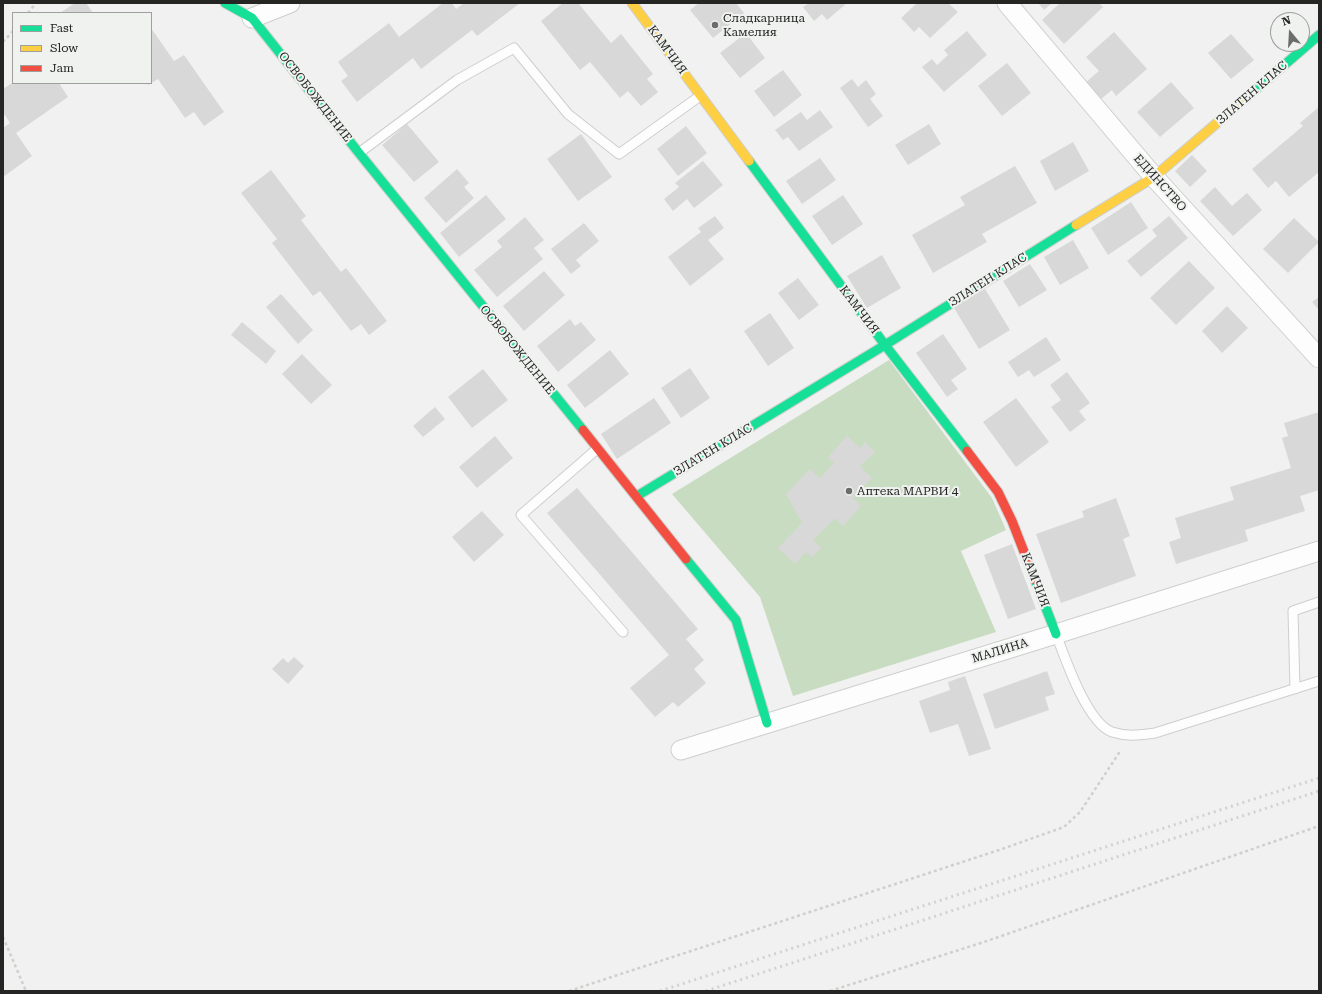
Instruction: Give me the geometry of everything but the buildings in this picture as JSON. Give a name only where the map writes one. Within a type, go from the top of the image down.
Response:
[{"type":"street","name":"ОСВОБОЖДЕНИЕ","points":[[225,3],[252,18],[736,620],[767,723]]},
{"type":"street","points":[[252,18],[290,3]]},
{"type":"street","name":"КАМЧИЯ","points":[[632,3],[885,345],[998,492],[1012,521],[1056,634]]},
{"type":"street","name":"ЕДИНСТВО","points":[[1007,3],[1154,177],[1319,358]]},
{"type":"street","name":"ЗЛАТЕН КЛАС","points":[[637,496],[885,345],[1154,177],[1319,35]]},
{"type":"street","name":"МАЛИНА","points":[[681,750],[1319,551]]},
{"type":"lane","points":[[359,153],[457,80],[514,48],[568,114],[619,154],[700,96]]},
{"type":"lane","points":[[597,449],[521,515],[623,632]]},
{"type":"lane","points":[[1295,689],[1293,611],[1319,602]]},
{"type":"lane","points":[[1056,634],[1070,670],[1086,703],[1098,721],[1110,731],[1130,736],[1155,733],[1319,681]]},
{"type":"path","points":[[29,12],[36,3]]},
{"type":"path","points":[[3,42],[12,32]]},
{"type":"path","points":[[569,991],[1064,827],[1080,812],[1130,736]]},
{"type":"path","points":[[830,991],[984,942],[1319,826]]},
{"type":"path","points":[[3,937],[26,991]]},
{"type":"green space","points":[[889,360],[992,498],[1006,530],[961,551],[996,632],[793,696],[760,597],[672,494]]},
{"type":"railway","points":[[660,991],[1319,778]]},
{"type":"railway","points":[[706,991],[1319,791]]},
{"type":"traffic: fast","points":[[225,3],[252,18],[583,430]]},
{"type":"traffic: fast","points":[[1246,98],[1319,35]]},
{"type":"traffic: fast","points":[[749,161],[885,345],[967,451]]},
{"type":"traffic: fast","points":[[637,496],[885,345],[1076,225]]},
{"type":"traffic: fast","points":[[686,559],[736,620],[767,723]]},
{"type":"traffic: fast","points":[[1035,580],[1056,634]]},
{"type":"traffic: slow","points":[[632,3],[749,161]]},
{"type":"traffic: slow","points":[[1076,225],[1154,177],[1246,98]]},
{"type":"traffic: jam","points":[[583,430],[686,559]]},
{"type":"traffic: jam","points":[[967,451],[998,492],[1012,521],[1035,580]]},
{"type":"place","name":"Сладкарница Камелия","points":[[715,25]]},
{"type":"place","name":"Аптека МАРВИ 4","points":[[849,491]]}]
